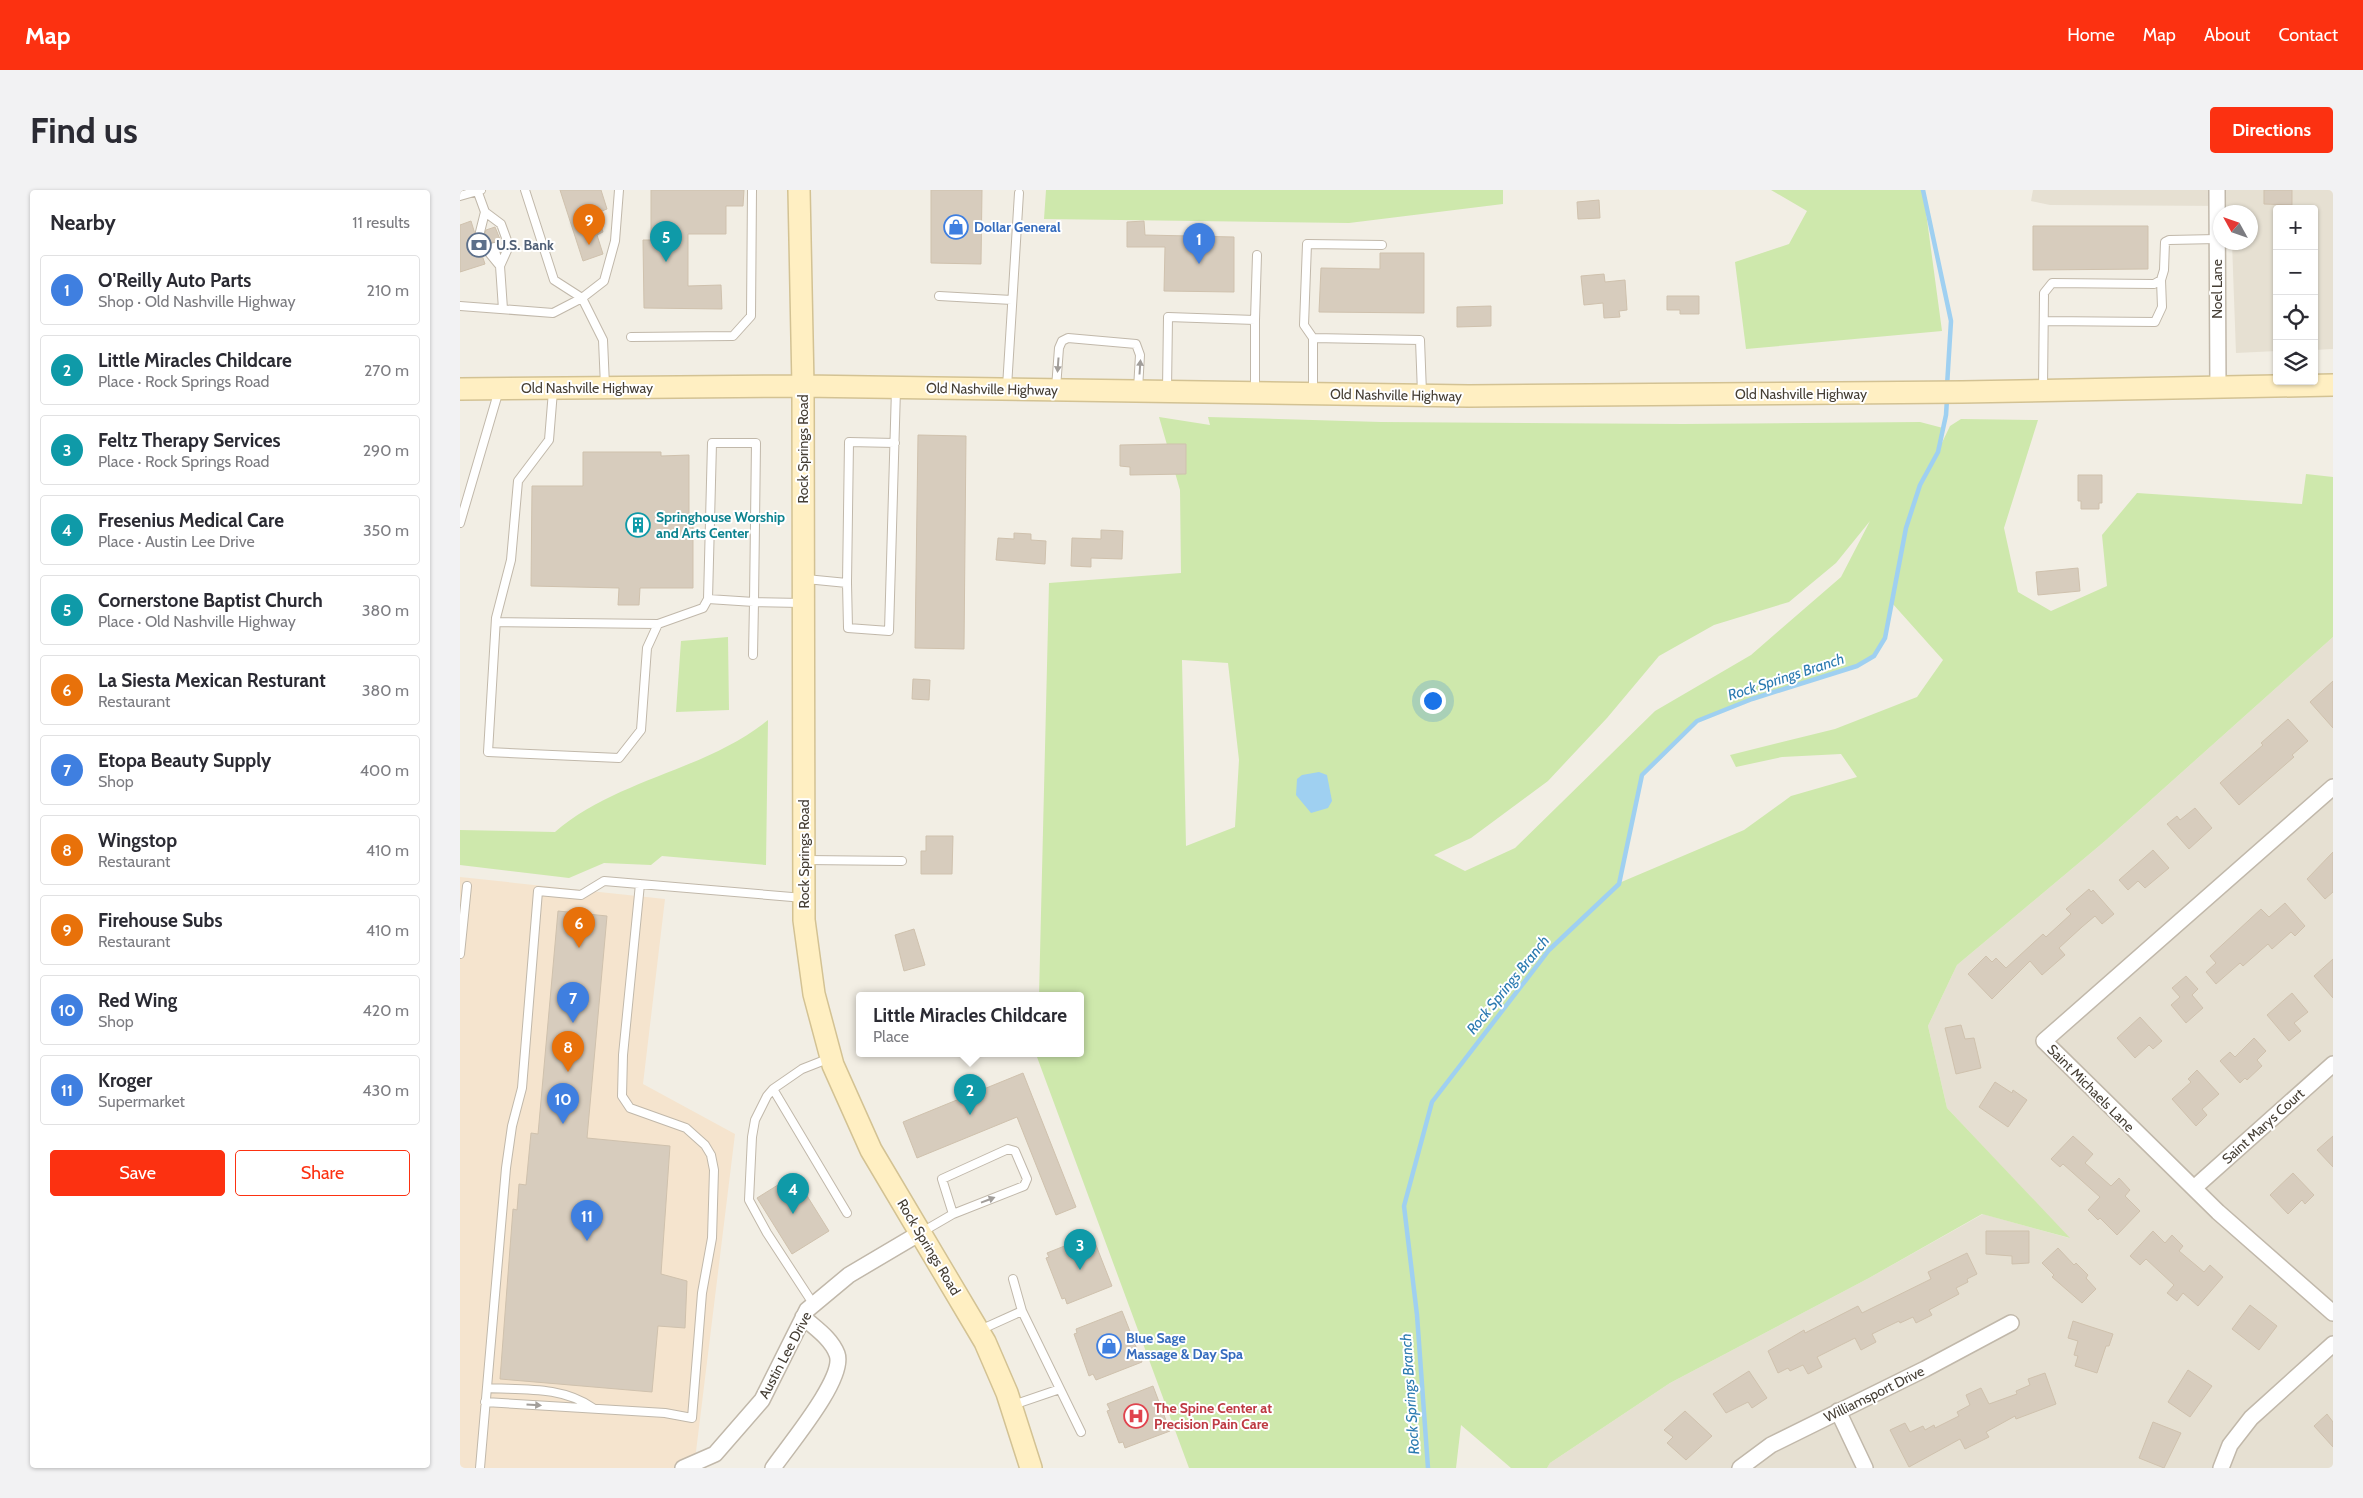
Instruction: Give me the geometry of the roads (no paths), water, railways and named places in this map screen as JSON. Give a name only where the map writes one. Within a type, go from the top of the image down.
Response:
[{"type":"main road","name":"Rock Springs Road","points":[[799,190],[803,386],[804,920],[814,994],[831,1058],[871,1150],[978,1331],[1011,1406],[1031,1468]]},
{"type":"main road","name":"Old Nashville Highway","points":[[460,389],[803,386],[1422,396],[1927,393],[2218,389],[2333,385]]},
{"type":"street","name":"Noel Lane","points":[[2217,190],[2217,205]]},
{"type":"street","name":"Noel Lane","points":[[2217,250],[2218,389]]},
{"type":"street","name":"Saint Michaels Lane","points":[[2333,787],[2044,1041],[2194,1188],[2333,1313]]},
{"type":"street","name":"Saint Marys Court","points":[[2194,1188],[2333,1064]]},
{"type":"street","name":"Austin Lee Drive","points":[[683,1468],[715,1454],[762,1400],[806,1310],[849,1275],[920,1234]]},
{"type":"street","points":[[773,1468],[827,1393],[837,1371],[837,1354],[827,1338],[803,1317]]},
{"type":"street","name":"Williamsport Drive","points":[[1740,1468],[1771,1445],[1925,1369],[2011,1323]]},
{"type":"street","points":[[2221,1468],[2230,1445],[2251,1418],[2333,1344]]},
{"type":"street","points":[[1838,1411],[1864,1468]]},
{"type":"lane","points":[[460,196],[478,190],[485,212],[484,231]]},
{"type":"lane","points":[[525,190],[554,280],[582,298],[603,340],[605,388]]},
{"type":"lane","points":[[460,306],[553,313],[582,298],[604,281],[615,242],[619,190]]},
{"type":"lane","points":[[631,337],[733,336],[751,316],[752,190]]},
{"type":"lane","points":[[1007,389],[1019,193]]},
{"type":"lane","points":[[485,212],[502,224],[509,246],[500,266]]},
{"type":"lane","points":[[2044,321],[2155,322],[2162,307],[2161,280],[2164,270],[2165,242],[2169,240],[2213,238]]},
{"type":"lane","points":[[1313,394],[1313,338],[1304,326],[1307,244],[1382,245]]},
{"type":"lane","points":[[490,248],[500,266],[503,309]]},
{"type":"lane","points":[[1255,393],[1257,255]]},
{"type":"lane","points":[[2043,391],[2044,293],[2052,283],[2154,284],[2161,280]]},
{"type":"lane","points":[[939,296],[1012,300]]},
{"type":"lane","points":[[1167,392],[1168,317],[1256,320]]},
{"type":"lane","points":[[1056,390],[1059,348],[1062,341],[1068,338],[1136,344],[1140,355],[1138,392]]},
{"type":"lane","points":[[1313,338],[1420,340],[1422,396]]},
{"type":"lane","points":[[460,523],[463,505],[499,388]]},
{"type":"lane","points":[[895,443],[850,442],[848,628],[889,631],[895,443],[896,388]]},
{"type":"lane","points":[[553,389],[549,440],[518,481],[511,560],[496,622],[488,752],[619,758],[641,730],[647,648],[658,624]]},
{"type":"lane","points":[[496,622],[658,624],[702,608],[708,599],[712,443],[756,443],[753,655]]},
{"type":"lane","points":[[804,579],[847,583]]},
{"type":"lane","points":[[708,599],[754,602],[804,602]]},
{"type":"lane","points":[[804,860],[902,861]]},
{"type":"lane","points":[[480,1468],[506,1168],[512,1126],[522,1088],[538,891],[581,895],[604,882],[804,898]]},
{"type":"lane","points":[[485,1402],[665,1413],[692,1418],[702,1293],[712,1238],[714,1170],[711,1155],[705,1145],[686,1128],[630,1108],[622,1096],[621,1080],[631,957],[640,884]]},
{"type":"lane","points":[[460,954],[466,886]]},
{"type":"lane","points":[[814,1304],[767,1233],[749,1200],[752,1137],[755,1120],[767,1096],[773,1089],[802,1068],[831,1058]]},
{"type":"lane","points":[[773,1089],[847,1213]]},
{"type":"lane","points":[[920,1234],[952,1214],[1024,1186],[1027,1179],[1015,1151],[1008,1148],[942,1179],[952,1214]]},
{"type":"lane","points":[[1013,1279],[1022,1311],[1081,1432]]},
{"type":"lane","points":[[978,1331],[1022,1311]]},
{"type":"lane","points":[[487,1388],[563,1392],[582,1400],[595,1409]]},
{"type":"lane","points":[[1011,1406],[1060,1389]]},
{"type":"water","points":[[1319,772],[1327,775],[1332,801],[1328,808],[1311,813],[1296,795],[1297,779],[1302,775]]},
{"type":"waterway","name":"Rock Springs Branch","points":[[1923,190],[1951,321],[1947,386]]},
{"type":"waterway","name":"Rock Springs Branch","points":[[1428,1468],[1417,1315],[1404,1206],[1432,1102],[1549,950],[1619,884],[1642,775],[1697,721],[1752,699],[1857,666],[1874,656],[1885,638],[1906,528],[1920,485],[1938,452],[1946,415],[1947,399]]},
{"type":"place","name":"Dollar General","points":[[956,227]]},
{"type":"place","name":"U.S. Bank","points":[[479,245]]},
{"type":"place","name":"Firehouse Subs","points":[[589,245]]},
{"type":"place","name":"Cornerstone Baptist Church","points":[[666,262]]},
{"type":"place","name":"O'Reilly Auto Parts","points":[[1199,264]]},
{"type":"place","name":"Springhouse Worship and Arts Center","points":[[638,525]]},
{"type":"place","name":"La Siesta Mexican Resturant","points":[[579,948]]},
{"type":"place","name":"Etopa Beauty Supply","points":[[573,1023]]},
{"type":"place","name":"Wingstop","points":[[568,1072]]},
{"type":"place","name":"Little Miracles Childcare","points":[[970,1115]]},
{"type":"place","name":"Red Wing","points":[[563,1124]]},
{"type":"place","name":"Fresenius Medical Care","points":[[793,1214]]},
{"type":"place","name":"Kroger","points":[[587,1241]]},
{"type":"place","name":"Feltz Therapy Services","points":[[1080,1270]]},
{"type":"place","name":"Blue Sage Massage & Day Spa","points":[[1109,1346]]},
{"type":"place","name":"The Spine Center at Precision Pain Care","points":[[1136,1416]]}]
